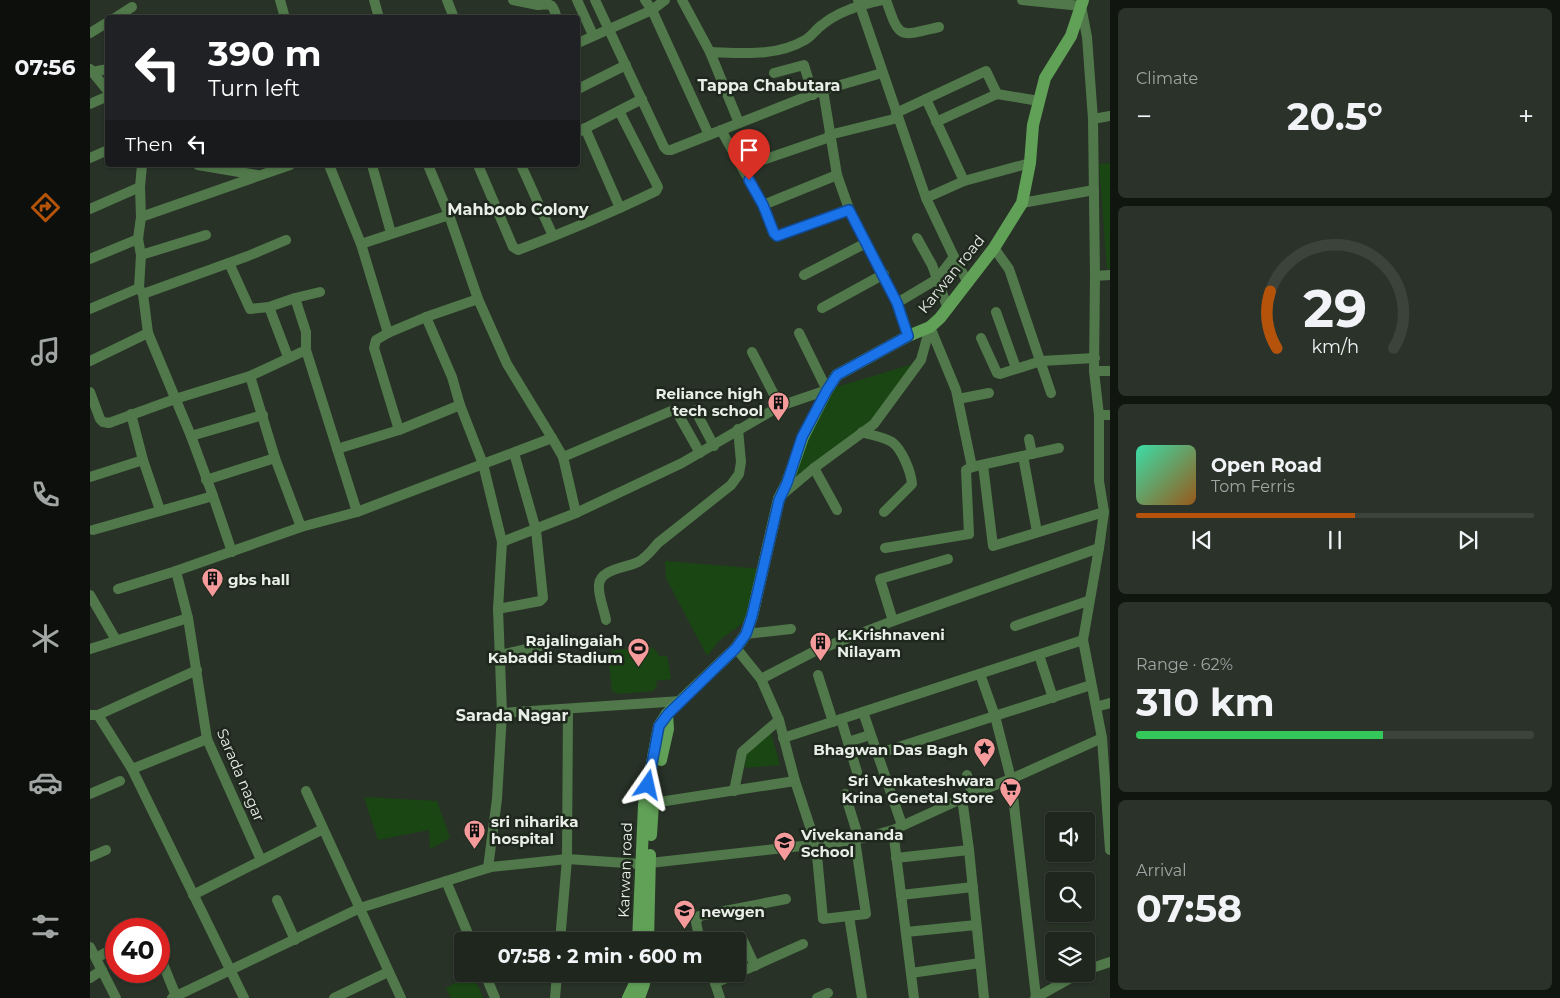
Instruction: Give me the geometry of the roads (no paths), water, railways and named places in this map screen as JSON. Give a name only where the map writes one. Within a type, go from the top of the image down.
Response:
[{"type":"street","points":[[280,0],[284,15]]},
{"type":"street","points":[[374,0],[378,15]]},
{"type":"street","points":[[447,0],[453,15]]},
{"type":"street","points":[[512,0],[550,4],[556,15]]},
{"type":"street","points":[[577,0],[593,35]]},
{"type":"street","points":[[595,0],[667,150],[818,92],[882,73]]},
{"type":"street","points":[[645,0],[652,10],[708,135]]},
{"type":"street","points":[[580,41],[652,10],[665,0]]},
{"type":"street","points":[[682,0],[710,52],[739,123]]},
{"type":"street","points":[[710,52],[762,53],[786,49],[806,40],[823,23],[858,3],[884,0],[895,26],[901,32],[908,34],[939,27]]},
{"type":"street","points":[[1022,0],[1082,3],[1087,37],[1093,119],[1094,371],[1099,415],[1099,481],[1104,512],[1083,640],[1107,766],[1110,850]]},
{"type":"street","points":[[858,3],[926,198],[968,283]]},
{"type":"street","name":"Karwan road","points":[[648,932],[644,804],[659,726],[681,700],[736,648],[746,634],[752,616],[779,500],[802,437],[837,375],[930,326],[940,318],[994,248],[1022,202],[1030,163],[1033,125],[1045,78],[1072,36],[1082,3]]},
{"type":"street","points":[[121,15],[132,8]]},
{"type":"street","points":[[90,32],[105,24]]},
{"type":"street","points":[[580,88],[626,65]]},
{"type":"street","points":[[774,73],[804,65],[818,92],[830,136],[837,175],[849,210],[884,274],[897,303],[908,336]]},
{"type":"street","points":[[91,70],[105,69]]},
{"type":"street","points":[[91,70],[105,87]]},
{"type":"street","points":[[742,167],[830,136],[897,116],[926,99],[986,71],[997,94]]},
{"type":"street","points":[[936,122],[997,94],[1039,101]]},
{"type":"street","points":[[90,104],[105,97]]},
{"type":"street","points":[[620,208],[581,130],[642,99]]},
{"type":"street","points":[[926,99],[964,181]]},
{"type":"street","points":[[479,167],[513,247],[518,250],[554,236],[656,191],[658,187],[620,111]]},
{"type":"street","points":[[1093,119],[1110,116]]},
{"type":"street","points":[[721,130],[763,205],[777,236],[849,210]]},
{"type":"street","points":[[90,158],[105,151]]},
{"type":"street","points":[[926,198],[964,181],[1030,163]]},
{"type":"street","points":[[142,167],[141,217],[138,239],[141,255],[141,291],[148,332],[191,436],[232,552]]},
{"type":"street","points":[[210,167],[258,175]]},
{"type":"street","points":[[141,217],[284,167]]},
{"type":"street","points":[[330,167],[360,244],[388,333]]},
{"type":"street","points":[[373,167],[391,233]]},
{"type":"street","points":[[429,167],[449,215],[478,299],[506,364],[563,457],[576,513]]},
{"type":"street","points":[[522,167],[554,236]]},
{"type":"street","points":[[763,205],[837,175]]},
{"type":"street","points":[[90,209],[140,187]]},
{"type":"street","points":[[1022,202],[1094,190]]},
{"type":"street","points":[[360,244],[449,215]]},
{"type":"street","points":[[141,255],[206,234]]},
{"type":"street","points":[[917,238],[932,265],[948,309]]},
{"type":"street","points":[[90,259],[138,239]]},
{"type":"street","points":[[90,309],[229,263],[286,240]]},
{"type":"street","points":[[804,274],[866,243]]},
{"type":"street","points":[[994,248],[1009,269],[1041,361],[1050,393]]},
{"type":"street","points":[[897,303],[937,279],[954,257]]},
{"type":"street","points":[[229,263],[250,310],[269,308],[295,298],[320,292]]},
{"type":"street","points":[[822,308],[884,274]]},
{"type":"street","points":[[1095,276],[1110,275]]},
{"type":"street","points":[[295,298],[306,332],[306,350],[357,512]]},
{"type":"street","points":[[399,430],[374,348],[376,340],[426,317],[478,299]]},
{"type":"street","points":[[269,308],[288,357]]},
{"type":"street","points":[[996,312],[1016,368]]},
{"type":"street","points":[[426,317],[452,377],[460,405],[483,464],[502,542],[498,609],[502,713],[498,799],[488,868]]},
{"type":"street","points":[[930,326],[953,381],[972,467]]},
{"type":"street","points":[[782,495],[814,468],[874,424],[921,360],[930,326]]},
{"type":"street","points":[[90,361],[148,332]]},
{"type":"street","points":[[502,542],[576,513],[682,463],[780,406],[827,390],[799,333]]},
{"type":"street","points":[[981,338],[998,374],[1041,361],[1095,358]]},
{"type":"street","points":[[90,392],[100,420],[109,423],[175,399],[250,376],[306,350]]},
{"type":"street","points":[[752,352],[780,406]]},
{"type":"street","points":[[1094,371],[1110,371]]},
{"type":"street","points":[[250,376],[275,458],[301,527]]},
{"type":"street","points":[[958,399],[989,393]]},
{"type":"street","points":[[337,449],[399,430],[460,405]]},
{"type":"street","points":[[695,410],[714,446]]},
{"type":"street","points":[[563,457],[672,411],[678,414],[700,453]]},
{"type":"street","points":[[131,414],[143,460],[160,510]]},
{"type":"street","points":[[191,436],[263,414]]},
{"type":"street","points":[[1099,415],[1110,415]]},
{"type":"street","points":[[606,620],[600,591],[600,580],[614,570],[639,562],[658,543],[731,485],[740,474],[741,462],[738,429]]},
{"type":"street","points":[[862,432],[893,443],[911,474],[912,484],[884,512]]},
{"type":"street","points":[[118,589],[176,571],[301,527],[357,512],[552,438]]},
{"type":"street","points":[[1028,439],[1027,455],[1037,532]]},
{"type":"street","points":[[886,548],[968,534],[966,470],[972,467],[1059,448]]},
{"type":"street","points":[[498,609],[540,601],[543,598],[536,530],[514,453]]},
{"type":"street","points":[[206,480],[275,458]]},
{"type":"street","points":[[90,477],[143,460]]},
{"type":"street","points":[[983,465],[991,538],[994,546],[1104,512]]},
{"type":"street","points":[[814,468],[837,510]]},
{"type":"street","points":[[93,530],[213,496]]},
{"type":"street","points":[[761,679],[815,651],[893,621],[1099,548]]},
{"type":"street","points":[[893,621],[880,579],[948,559]]},
{"type":"street","name":"Sarada nagar","points":[[176,571],[188,618],[207,739],[261,860]]},
{"type":"street","points":[[90,595],[116,640]]},
{"type":"street","points":[[1015,626],[1088,601]]},
{"type":"street","points":[[91,646],[188,618]]},
{"type":"street","points":[[746,634],[791,629]]},
{"type":"street","points":[[500,655],[567,640]]},
{"type":"street","points":[[783,738],[1083,640]]},
{"type":"street","points":[[736,648],[761,679],[779,720],[795,781],[816,845],[823,920],[866,914],[857,839],[845,794]]},
{"type":"street","points":[[1040,654],[1053,698]]},
{"type":"street","points":[[197,670],[94,715],[132,770],[244,998]]},
{"type":"street","points":[[980,674],[1012,779],[1035,998],[1064,982]]},
{"type":"street","points":[[818,675],[848,742],[857,772]]},
{"type":"street","points":[[877,754],[1091,685]]},
{"type":"street","points":[[502,713],[681,700]]},
{"type":"street","points":[[1096,707],[1110,703]]},
{"type":"street","points":[[561,932],[567,859],[568,708]]},
{"type":"street","points":[[863,712],[877,754],[897,828],[896,858],[914,998]]},
{"type":"street","name":"Karwan road","points":[[639,932],[652,803],[668,729],[668,714]]},
{"type":"street","points":[[734,791],[742,752],[779,720]]},
{"type":"street","points":[[848,742],[870,735]]},
{"type":"street","points":[[169,983],[174,997],[230,972],[360,908],[488,868],[567,859],[645,863],[857,839],[897,828],[1102,738]]},
{"type":"street","points":[[132,770],[207,739]]},
{"type":"street","points":[[967,775],[972,794]]},
{"type":"street","points":[[90,794],[120,781]]},
{"type":"street","points":[[652,803],[795,781]]},
{"type":"street","points":[[306,791],[388,972],[402,998]]},
{"type":"street","points":[[962,798],[973,887],[983,998]]},
{"type":"street","points":[[193,895],[323,829]]},
{"type":"street","points":[[90,857],[106,850]]},
{"type":"street","points":[[896,858],[969,850]]},
{"type":"street","points":[[446,881],[468,932]]},
{"type":"street","points":[[901,895],[973,887]]},
{"type":"street","points":[[698,932],[696,922],[699,916],[786,899]]},
{"type":"street","points":[[277,900],[295,940]]},
{"type":"street","points":[[849,916],[862,998]]},
{"type":"street","points":[[906,932],[976,926]]},
{"type":"street","points":[[746,970],[803,944]]},
{"type":"street","points":[[90,947],[116,998]]},
{"type":"street","points":[[746,947],[755,966]]},
{"type":"street","points":[[96,958],[105,953]]},
{"type":"street","points":[[1095,967],[1110,962]]},
{"type":"street","points":[[911,972],[980,963]]},
{"type":"street","points":[[90,978],[102,970]]},
{"type":"street","points":[[334,998],[388,972]]},
{"type":"street","points":[[488,982],[495,998]]},
{"type":"street","points":[[555,998],[556,982]]},
{"type":"street","points":[[628,998],[636,982]]},
{"type":"street","points":[[638,998],[644,982]]},
{"type":"street","points":[[714,982],[720,998]]},
{"type":"street","points":[[817,998],[828,993]]},
{"type":"place","name":"Reliance high tech school","points":[[779,421]]},
{"type":"place","name":"gbs hall","points":[[212,598]]},
{"type":"place","name":"K.Krishnaveni Nilayam","points":[[821,662]]},
{"type":"place","name":"Rajalingaiah Kabaddi Stadium","points":[[639,668]]},
{"type":"place","name":"Bhagwan Das Bagh","points":[[984,768]]},
{"type":"place","name":"Sri Venkateshwara Krina Genetal Store","points":[[1010,808]]},
{"type":"place","name":"sri niharika hospital","points":[[475,849]]},
{"type":"place","name":"Vivekananda School","points":[[785,862]]},
{"type":"place","name":"newgen","points":[[685,930]]},
{"type":"district","name":"Tappa Chabutara","points":[[769,85]]},
{"type":"district","name":"Mahboob Colony","points":[[518,209]]},
{"type":"district","name":"Sarada Nagar","points":[[512,715]]}]
